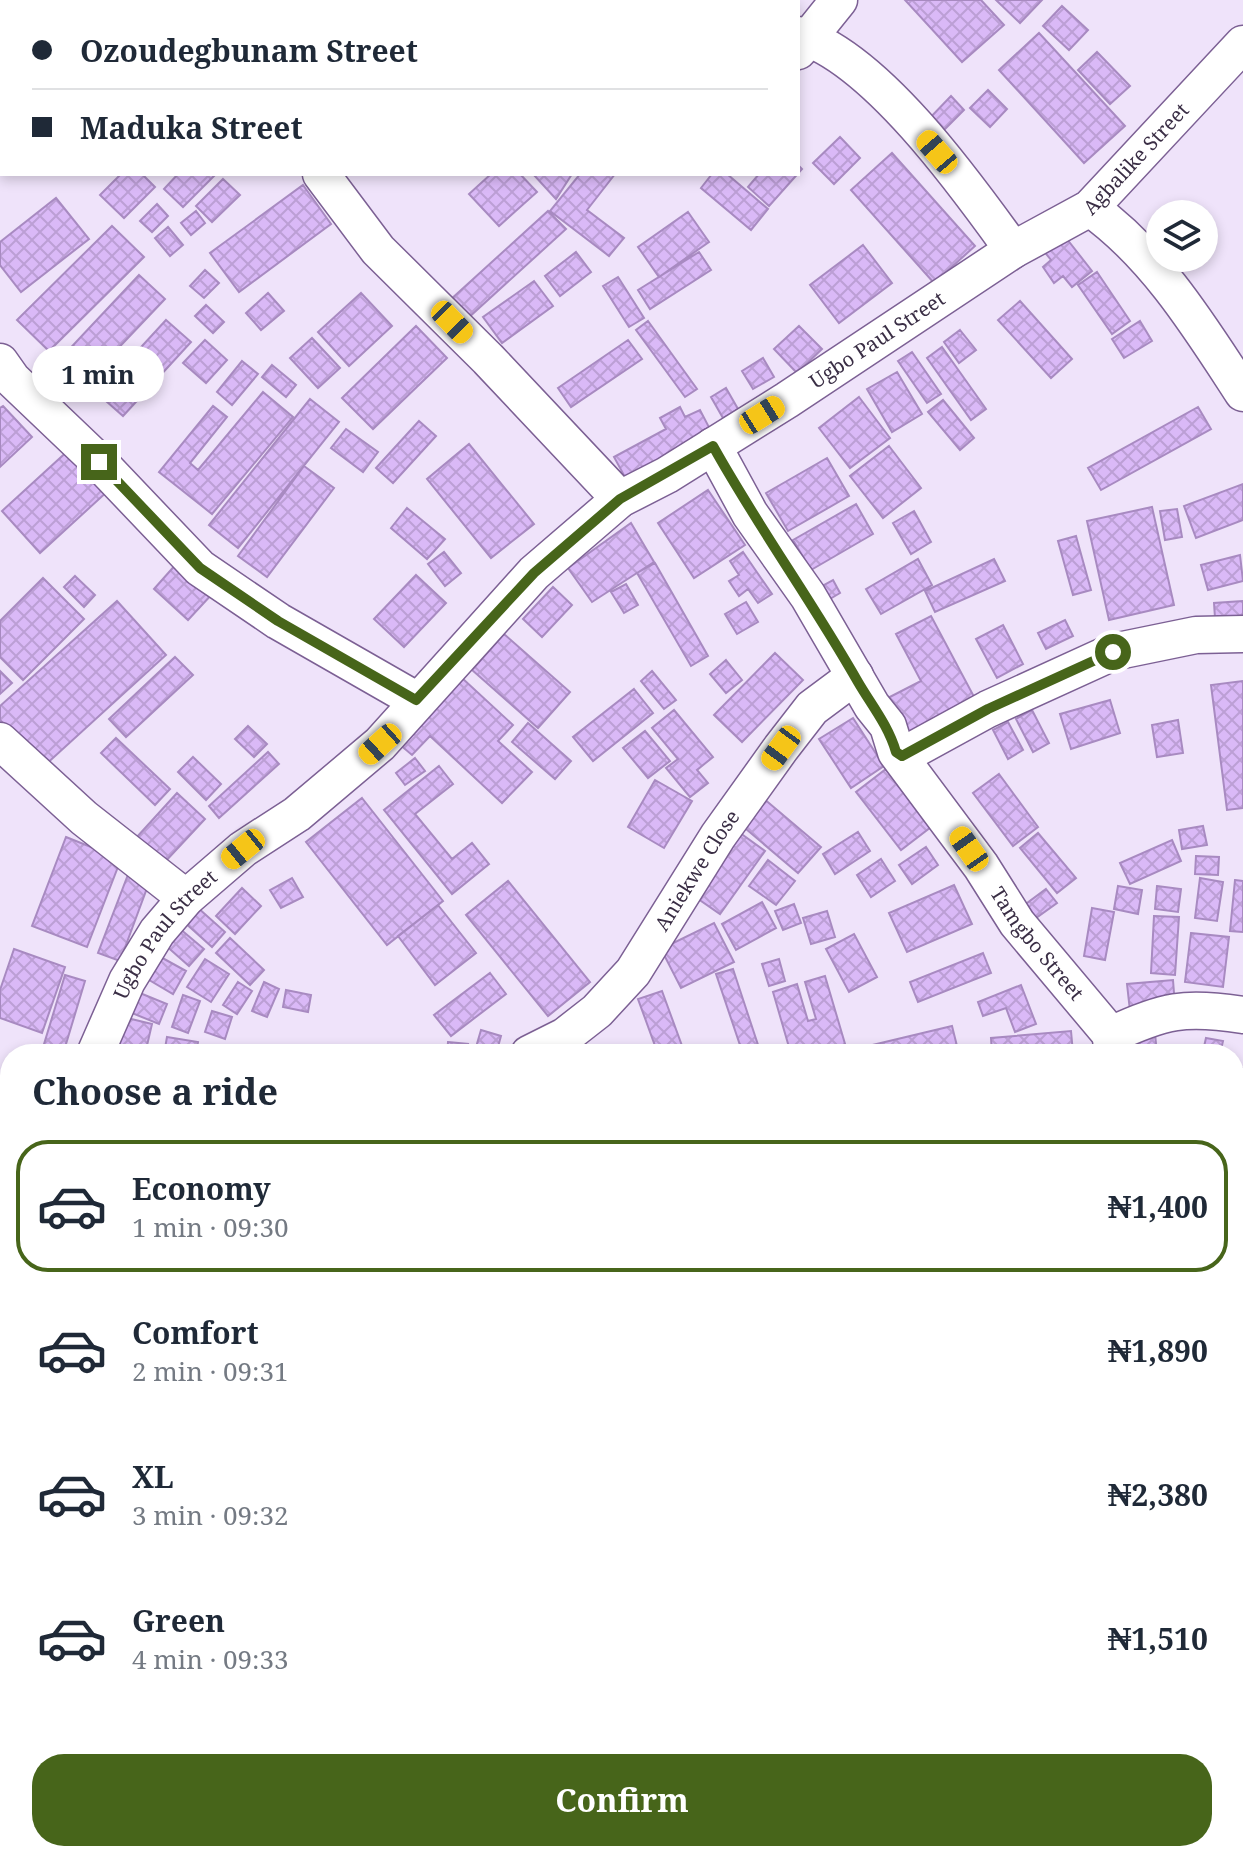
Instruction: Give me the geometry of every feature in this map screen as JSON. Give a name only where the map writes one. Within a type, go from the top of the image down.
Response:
[{"type":"street","points":[[839,0],[802,42],[849,62],[877,87],[972,192],[1013,250]]},
{"type":"street","name":"Agbalike Street","points":[[1013,250],[1090,208],[1243,44]]},
{"type":"street","points":[[322,176],[378,250],[488,359],[620,499]]},
{"type":"street","points":[[1090,208],[1135,246],[1205,335],[1243,393]]},
{"type":"street","name":"Ugbo Paul Street","points":[[99,1044],[127,981],[157,932],[186,898],[243,849],[297,814],[380,744],[416,700],[534,573],[620,499],[713,446],[1013,250]]},
{"type":"street","points":[[0,362],[12,379],[99,462],[200,568],[278,621],[416,700]]},
{"type":"street","name":"Tamgbo Street","points":[[713,446],[750,514],[808,596],[888,726],[896,752],[902,756],[1017,923],[1111,1044]]},
{"type":"street","points":[[902,756],[988,709],[1113,652],[1196,635],[1243,634]]},
{"type":"street","name":"Aniekwe Close","points":[[549,1044],[565,1036],[597,1011],[633,972],[718,836],[781,748],[812,708],[855,676]]},
{"type":"street","points":[[0,741],[84,818],[186,898]]},
{"type":"street","points":[[1111,1044],[1172,1011],[1196,1008],[1243,1015]]},
{"type":"building","points":[[905,0],[981,0],[1004,25],[962,62]]},
{"type":"building","points":[[996,0],[1042,0],[1020,23]]},
{"type":"building","points":[[1062,6],[1088,30],[1069,50],[1043,26]]},
{"type":"building","points":[[1039,33],[1125,126],[1084,163],[999,70]]},
{"type":"building","points":[[1097,52],[1130,86],[1110,104],[1078,70]]},
{"type":"building","points":[[988,90],[1007,109],[990,127],[970,108]]},
{"type":"building","points":[[951,96],[964,110],[939,135],[926,122]]},
{"type":"building","points":[[840,137],[860,158],[834,184],[813,163]]},
{"type":"building","points":[[892,153],[975,246],[934,283],[851,190]]},
{"type":"building","points":[[119,176],[144,176],[155,187],[124,218],[100,195]]},
{"type":"building","points":[[176,176],[214,176],[183,207],[164,189]]},
{"type":"building","points":[[489,176],[522,176],[537,192],[499,226],[469,194]]},
{"type":"building","points":[[535,176],[571,176],[556,199]]},
{"type":"building","points":[[578,176],[613,176],[587,210],[624,238],[609,256],[550,211]]},
{"type":"building","points":[[710,176],[729,176],[768,209],[751,230],[701,188]]},
{"type":"building","points":[[757,176],[796,176],[769,206],[748,187]]},
{"type":"building","points":[[223,179],[240,195],[212,222],[196,206]]},
{"type":"building","points":[[303,185],[331,224],[239,292],[210,253]]},
{"type":"building","points":[[56,198],[89,239],[21,292],[0,265],[0,242]]},
{"type":"building","points":[[157,204],[168,216],[152,232],[140,221]]},
{"type":"building","points":[[196,211],[205,223],[191,235],[181,223]]},
{"type":"building","points":[[548,211],[566,229],[467,319],[450,300]]},
{"type":"building","points":[[688,212],[709,242],[659,277],[638,247]]},
{"type":"building","points":[[112,226],[144,257],[49,351],[17,320]]},
{"type":"building","points":[[168,227],[183,245],[170,256],[155,238]]},
{"type":"building","points":[[1063,234],[1092,271],[1072,287],[1063,276],[1054,283],[1043,267],[1051,260],[1043,250]]},
{"type":"building","points":[[863,245],[892,283],[839,323],[810,285]]},
{"type":"building","points":[[576,252],[591,272],[560,296],[545,276]]},
{"type":"building","points":[[699,252],[711,270],[650,309],[638,290]]},
{"type":"building","points":[[205,270],[219,283],[204,298],[190,286]]},
{"type":"building","points":[[1097,272],[1130,321],[1112,334],[1078,285]]},
{"type":"building","points":[[139,275],[165,299],[87,381],[62,357]]},
{"type":"building","points":[[618,277],[644,318],[629,327],[603,286]]},
{"type":"building","points":[[534,281],[553,306],[502,343],[483,317]]},
{"type":"building","points":[[268,293],[284,311],[261,330],[246,313]]},
{"type":"building","points":[[361,293],[392,326],[349,366],[318,332]]},
{"type":"building","points":[[1020,301],[1072,359],[1051,378],[998,320]]},
{"type":"building","points":[[206,305],[224,322],[213,333],[195,316]]},
{"type":"building","points":[[166,320],[191,342],[123,416],[98,394]]},
{"type":"building","points":[[648,321],[697,389],[685,397],[636,330]]},
{"type":"building","points":[[1140,321],[1152,341],[1124,358],[1112,339]]},
{"type":"building","points":[[416,326],[447,358],[373,429],[342,398]]},
{"type":"building","points":[[799,326],[822,349],[797,373],[774,349]]},
{"type":"building","points":[[960,330],[976,350],[959,363],[944,342]]},
{"type":"building","points":[[312,338],[340,368],[318,388],[290,358]]},
{"type":"building","points":[[205,340],[227,360],[206,383],[183,363]]},
{"type":"building","points":[[628,340],[642,359],[571,407],[558,388]]},
{"type":"building","points":[[942,347],[986,409],[971,420],[927,358]]},
{"type":"building","points":[[912,352],[941,394],[927,403],[898,361]]},
{"type":"building","points":[[763,358],[774,377],[753,389],[742,371]]},
{"type":"building","points":[[242,361],[258,374],[232,405],[217,392]]},
{"type":"building","points":[[272,365],[296,385],[286,397],[262,377]]},
{"type":"building","points":[[897,372],[922,414],[892,432],[867,389]]},
{"type":"building","points":[[726,388],[738,409],[723,418],[711,397]]},
{"type":"building","points":[[263,392],[293,417],[212,514],[159,472],[213,406],[227,417],[190,463],[198,470]]},
{"type":"building","points":[[859,397],[890,438],[850,468],[819,428]]},
{"type":"building","points":[[310,399],[339,422],[238,548],[209,525]]},
{"type":"building","points":[[943,400],[974,438],[960,450],[928,412]]},
{"type":"building","points":[[3,406],[32,437],[0,467],[0,408]]},
{"type":"building","points":[[680,407],[685,417],[700,410],[712,433],[626,479],[614,457],[666,429],[660,418]]},
{"type":"building","points":[[1198,407],[1211,429],[1101,490],[1088,468]]},
{"type":"building","points":[[419,421],[436,436],[393,483],[376,468]]},
{"type":"building","points":[[346,429],[378,452],[363,472],[331,448]]},
{"type":"building","points":[[469,444],[534,524],[491,558],[427,479]]},
{"type":"building","points":[[889,446],[921,488],[883,518],[850,476]]},
{"type":"building","points":[[71,448],[110,489],[40,553],[2,511]]},
{"type":"building","points":[[827,458],[849,496],[788,531],[766,493]]},
{"type":"building","points":[[304,466],[334,488],[267,577],[238,556]]},
{"type":"building","points":[[1243,484],[1243,520],[1196,538],[1184,506]]},
{"type":"building","points":[[708,490],[745,545],[694,578],[658,523]]},
{"type":"building","points":[[856,504],[873,534],[811,570],[793,540]]},
{"type":"building","points":[[1152,507],[1174,605],[1109,620],[1087,521]]},
{"type":"building","points":[[407,508],[445,539],[427,559],[391,528]]},
{"type":"building","points":[[1177,509],[1182,537],[1165,540],[1160,511]]},
{"type":"building","points":[[914,511],[931,542],[911,554],[893,523]]},
{"type":"building","points":[[631,523],[654,562],[592,602],[568,568]]},
{"type":"building","points":[[1076,536],[1091,590],[1073,595],[1058,541]]},
{"type":"building","points":[[444,552],[461,573],[445,586],[428,564]]},
{"type":"building","points":[[743,552],[772,594],[758,603],[748,589],[739,596],[729,581],[739,575],[730,561]]},
{"type":"building","points":[[1240,555],[1243,581],[1208,590],[1201,565]]},
{"type":"building","points":[[918,559],[932,585],[881,614],[866,589]]},
{"type":"building","points":[[994,559],[1005,581],[935,612],[925,591]]},
{"type":"building","points":[[178,562],[213,593],[188,620],[154,589]]},
{"type":"building","points":[[655,563],[708,656],[691,666],[637,573]]},
{"type":"building","points":[[416,575],[446,603],[404,647],[374,619]]},
{"type":"building","points":[[75,576],[95,595],[84,607],[64,587]]},
{"type":"building","points":[[43,578],[84,619],[23,680],[0,657],[0,621]]},
{"type":"building","points":[[833,580],[840,593],[830,599],[822,586]]},
{"type":"building","points":[[626,584],[638,605],[624,613],[611,592]]},
{"type":"building","points":[[553,587],[572,605],[542,637],[523,619]]},
{"type":"building","points":[[117,601],[166,655],[43,767],[0,720],[0,706]]},
{"type":"building","points":[[1243,601],[1243,631],[1216,633],[1214,603]]},
{"type":"building","points":[[746,602],[758,622],[737,634],[725,614]]},
{"type":"building","points":[[931,616],[980,708],[904,747],[880,702],[921,681],[896,634]]},
{"type":"building","points":[[1065,620],[1073,636],[1046,649],[1038,633]]},
{"type":"building","points":[[1003,625],[1023,664],[997,678],[976,639]]},
{"type":"building","points":[[504,634],[570,692],[538,728],[472,670]]},
{"type":"building","points":[[775,653],[803,680],[742,742],[714,715]]},
{"type":"building","points":[[175,657],[193,675],[126,737],[109,719]]},
{"type":"building","points":[[726,660],[742,680],[726,693],[710,674]]},
{"type":"building","points":[[0,671],[12,683],[0,694]]},
{"type":"building","points":[[652,671],[676,700],[664,709],[641,681]]},
{"type":"building","points":[[462,678],[513,725],[498,741],[532,772],[502,803],[430,736],[412,755],[399,744]]},
{"type":"building","points":[[1243,681],[1243,808],[1227,810],[1211,685]]},
{"type":"building","points":[[634,689],[653,713],[593,761],[573,737]]},
{"type":"building","points":[[1110,700],[1120,733],[1071,749],[1060,714]]},
{"type":"building","points":[[674,710],[713,757],[697,770],[708,783],[690,797],[666,768],[678,759],[652,728]]},
{"type":"building","points":[[1032,710],[1049,743],[1033,752],[1016,719]]},
{"type":"building","points":[[853,718],[884,766],[851,788],[819,739]]},
{"type":"building","points":[[1178,720],[1183,753],[1157,757],[1152,725]]},
{"type":"building","points":[[1008,722],[1023,750],[1008,759],[993,730]]},
{"type":"building","points":[[528,723],[571,761],[555,779],[512,742]]},
{"type":"building","points":[[248,726],[267,744],[254,757],[235,739]]},
{"type":"building","points":[[645,731],[670,761],[648,778],[623,748]]},
{"type":"building","points":[[116,738],[170,789],[155,805],[101,753]]},
{"type":"building","points":[[268,752],[279,764],[219,818],[209,806]]},
{"type":"building","points":[[193,757],[221,784],[206,800],[178,772]]},
{"type":"building","points":[[415,758],[425,771],[405,785],[396,773]]},
{"type":"building","points":[[439,766],[453,784],[415,814],[452,859],[472,843],[489,864],[452,894],[384,810]]},
{"type":"building","points":[[886,769],[931,827],[901,850],[856,792]]},
{"type":"building","points":[[999,774],[1038,827],[1013,846],[973,793]]},
{"type":"building","points":[[655,780],[692,801],[664,848],[628,827]]},
{"type":"building","points":[[177,793],[205,819],[163,864],[136,838]]},
{"type":"building","points":[[362,798],[443,901],[387,945],[306,842]]},
{"type":"building","points":[[763,798],[821,847],[798,873],[740,824]]},
{"type":"building","points":[[1203,826],[1207,845],[1182,849],[1179,830]]},
{"type":"building","points":[[736,830],[765,851],[720,914],[691,894]]},
{"type":"building","points":[[858,832],[870,851],[835,874],[823,854]]},
{"type":"building","points":[[1038,833],[1076,878],[1057,893],[1020,848]]},
{"type":"building","points":[[66,837],[121,859],[87,947],[32,926]]},
{"type":"building","points":[[1172,840],[1181,861],[1130,884],[1120,863]]},
{"type":"building","points":[[926,847],[938,865],[912,884],[899,865]]},
{"type":"building","points":[[1196,856],[1219,857],[1218,875],[1195,874]]},
{"type":"building","points":[[881,859],[895,881],[871,897],[857,875]]},
{"type":"building","points":[[768,860],[795,881],[776,905],[749,886]]},
{"type":"building","points":[[129,872],[150,880],[120,961],[98,953]]},
{"type":"building","points":[[292,878],[303,897],[281,908],[270,890]]},
{"type":"building","points":[[1200,878],[1223,882],[1217,921],[1195,918]]},
{"type":"building","points":[[1235,880],[1243,881],[1243,932],[1230,931]]},
{"type":"building","points":[[508,881],[590,982],[548,1016],[466,915]]},
{"type":"building","points":[[954,885],[972,924],[907,952],[889,913]]},
{"type":"building","points":[[1118,886],[1142,890],[1138,914],[1114,909]]},
{"type":"building","points":[[1157,886],[1181,889],[1178,912],[1155,909]]},
{"type":"building","points":[[242,888],[261,906],[235,934],[216,916]]},
{"type":"building","points":[[1046,889],[1057,903],[1029,923],[1019,909]]},
{"type":"building","points":[[762,902],[776,928],[736,950],[722,924]]},
{"type":"building","points":[[794,904],[801,923],[783,930],[775,911]]},
{"type":"building","points":[[438,905],[476,953],[435,985],[398,936]]},
{"type":"building","points":[[197,907],[225,932],[212,947],[184,922]]},
{"type":"building","points":[[1092,908],[1114,912],[1105,960],[1084,956]]},
{"type":"building","points":[[827,911],[835,937],[811,944],[803,918]]},
{"type":"building","points":[[1154,916],[1179,917],[1175,975],[1151,973]]},
{"type":"building","points":[[714,923],[734,962],[681,988],[661,949]]},
{"type":"building","points":[[179,928],[204,949],[189,966],[164,944]]},
{"type":"building","points":[[1191,933],[1229,937],[1223,987],[1185,982]]},
{"type":"building","points":[[854,934],[877,977],[849,992],[826,949]]},
{"type":"building","points":[[230,938],[264,970],[250,985],[216,953]]},
{"type":"building","points":[[14,949],[65,967],[42,1033],[0,1018],[0,990]]},
{"type":"building","points":[[983,953],[991,973],[918,1002],[910,982]]},
{"type":"building","points":[[157,955],[186,971],[173,994],[144,977]]},
{"type":"building","points":[[205,959],[229,974],[211,1002],[187,987]]},
{"type":"building","points":[[779,959],[785,981],[769,986],[762,964]]},
{"type":"building","points":[[733,969],[758,1044],[740,1044],[716,974]]},
{"type":"building","points":[[490,973],[506,994],[451,1036],[434,1015]]},
{"type":"building","points":[[65,975],[85,981],[66,1044],[44,1044]]},
{"type":"building","points":[[825,976],[845,1044],[788,1044],[773,992],[797,984],[808,1021],[816,1019],[805,982]]},
{"type":"building","points":[[1173,980],[1175,1006],[1130,1011],[1127,984]]},
{"type":"building","points":[[238,982],[252,991],[237,1014],[223,1005]]},
{"type":"building","points":[[264,982],[279,989],[267,1017],[252,1011]]},
{"type":"building","points":[[1021,985],[1036,1024],[1015,1032],[1006,1008],[983,1016],[978,1002]]},
{"type":"building","points":[[286,990],[311,995],[308,1012],[283,1007]]},
{"type":"building","points":[[135,991],[167,1004],[159,1024],[127,1011]]},
{"type":"building","points":[[662,991],[681,1044],[654,1044],[638,999]]},
{"type":"building","points":[[183,995],[200,1001],[188,1033],[172,1027]]},
{"type":"building","points":[[212,1011],[232,1017],[225,1039],[205,1032]]},
{"type":"building","points":[[119,1016],[152,1024],[147,1044],[112,1044]]},
{"type":"building","points":[[952,1026],[956,1044],[877,1044]]},
{"type":"building","points":[[481,1030],[501,1036],[499,1044],[477,1044]]},
{"type":"building","points":[[1071,1031],[1072,1044],[991,1044],[991,1038]]},
{"type":"building","points":[[1155,1033],[1156,1044],[1120,1044],[1119,1036]]},
{"type":"building","points":[[167,1037],[198,1042],[198,1044],[166,1044]]},
{"type":"building","points":[[1206,1038],[1223,1041],[1222,1044],[1205,1044]]},
{"type":"route","points":[[99,462],[200,568],[278,621],[416,700],[534,573],[620,499],[667,475],[713,446],[750,514],[808,596],[872,706],[888,726],[896,752],[902,756],[988,709],[1113,652]]}]
